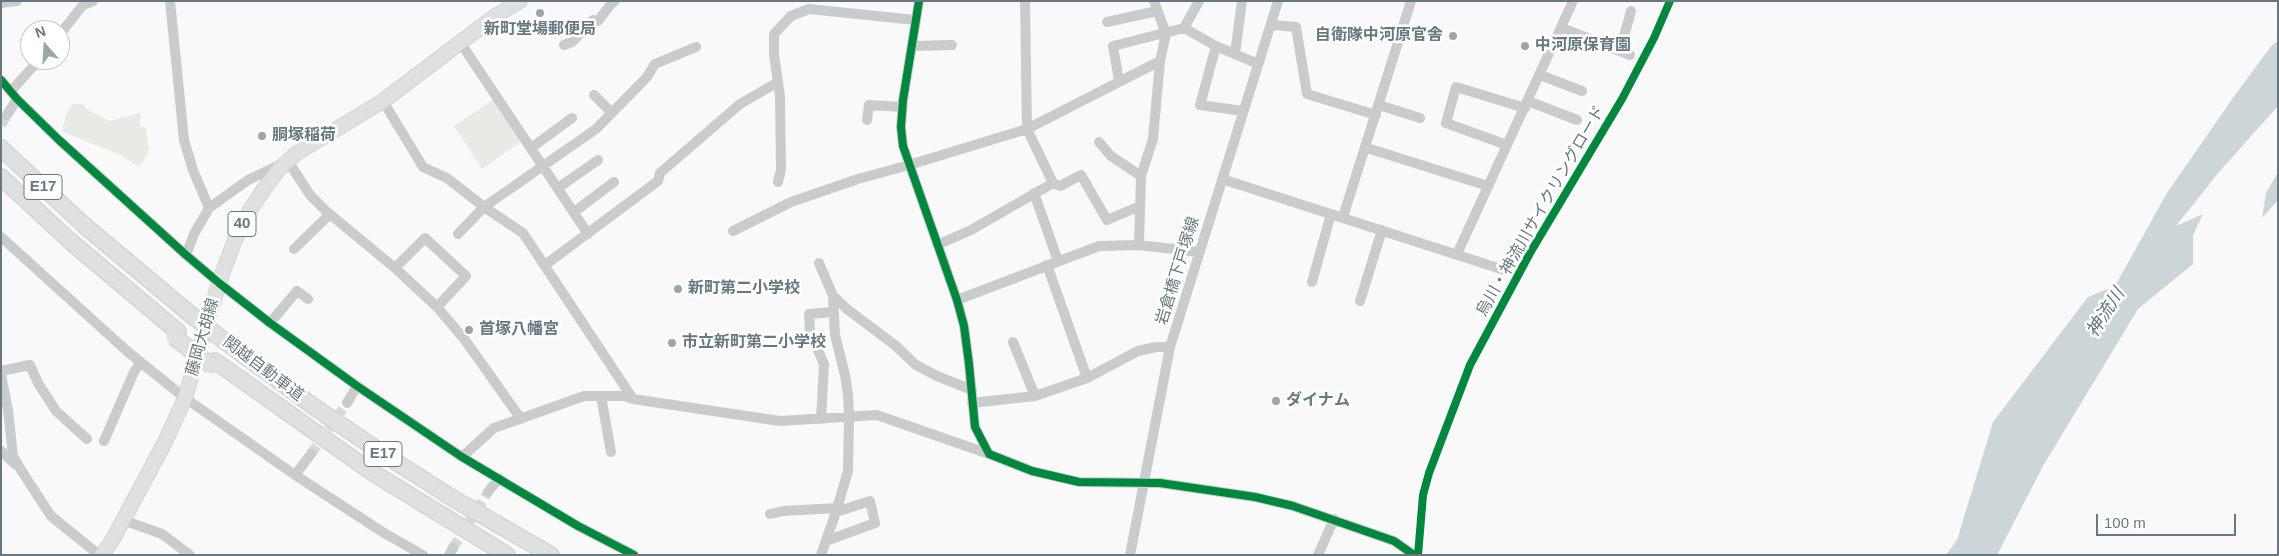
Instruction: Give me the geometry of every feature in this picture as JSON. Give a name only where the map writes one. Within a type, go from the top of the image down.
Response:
[{"type":"highway","points":[[1,136],[84,226]]},
{"type":"highway","name":"関越自動車道","points":[[1,148],[84,226],[190,314],[312,406],[454,499],[551,555]]},
{"type":"highway","name":"関越自動車道","points":[[1,177],[176,335],[213,363],[370,472],[506,555]]},
{"type":"highway","points":[[1,186],[112,288],[176,335]]},
{"type":"main road","name":"藤岡大胡線","points":[[101,555],[123,520],[164,444],[185,398],[219,283],[245,218],[264,189],[288,161],[308,146],[383,101],[460,42],[520,1]]},
{"type":"street","points":[[1,3],[17,1]]},
{"type":"street","points":[[170,1],[184,140],[193,170],[209,208]]},
{"type":"street","points":[[564,45],[572,42],[615,1]]},
{"type":"street","points":[[919,1],[903,107],[902,136],[909,165],[957,300],[964,326],[975,427],[988,454]]},
{"type":"street","points":[[1025,1],[1027,129],[1053,183],[1060,186],[1081,175],[1107,220],[1140,206]]},
{"type":"street","points":[[1119,81],[1113,46],[1184,28],[1199,1]]},
{"type":"street","points":[[1235,54],[1242,1]]},
{"type":"street","name":"岩倉橋下戸塚線","points":[[1130,555],[1170,347],[1278,1]]},
{"type":"street","points":[[1343,217],[1367,148],[1411,1]]},
{"type":"street","points":[[1457,254],[1574,1]]},
{"type":"street","points":[[70,21],[85,2]]},
{"type":"street","points":[[1107,22],[1156,6],[1166,34],[1160,61],[1153,139],[1141,176],[1139,245]]},
{"type":"street","points":[[778,182],[781,170],[778,82],[774,55],[774,34],[791,16],[809,9],[915,20]]},
{"type":"street","points":[[1562,28],[1625,53],[1631,11]]},
{"type":"street","points":[[1271,26],[1296,27],[1307,94],[1420,118]]},
{"type":"street","points":[[1184,28],[1216,46],[1258,64]]},
{"type":"street","points":[[460,42],[588,234]]},
{"type":"street","points":[[912,46],[952,45]]},
{"type":"street","points":[[1216,46],[1200,105],[1243,111]]},
{"type":"street","points":[[458,234],[484,207],[596,129],[647,77],[655,64],[696,47]]},
{"type":"street","points":[[734,231],[791,202],[858,178],[909,165],[1027,129],[1160,61]]},
{"type":"street","points":[[7,115],[14,95],[31,70]]},
{"type":"street","points":[[1540,75],[1582,91]]},
{"type":"street","points":[[1,80],[14,95],[186,255],[270,322],[357,386],[462,457],[578,526],[634,555]]},
{"type":"street","points":[[545,265],[658,181],[660,173],[740,104],[778,82]]},
{"type":"street","points":[[1507,145],[1446,123],[1456,87],[1577,120]]},
{"type":"street","points":[[594,95],[612,113]]},
{"type":"street","points":[[383,101],[423,167],[447,178],[484,207],[523,233],[633,399]]},
{"type":"street","points":[[867,120],[869,105],[903,107]]},
{"type":"street","points":[[531,148],[572,118]]},
{"type":"street","points":[[1099,142],[1111,156],[1141,176]]},
{"type":"street","points":[[1367,148],[1488,186]]},
{"type":"street","points":[[558,188],[598,160]]},
{"type":"street","points":[[186,255],[194,234],[209,208],[248,180],[288,161],[310,195],[437,307],[465,340],[522,419]]},
{"type":"street","points":[[1222,180],[1343,217],[1504,270]]},
{"type":"street","points":[[574,212],[614,182]]},
{"type":"street","points":[[937,245],[971,230],[1053,183]]},
{"type":"street","points":[[1034,193],[1058,261]]},
{"type":"street","points":[[294,249],[330,214]]},
{"type":"street","points":[[1312,282],[1332,214]]},
{"type":"street","points":[[1360,301],[1382,230]]},
{"type":"street","points":[[1,238],[121,346],[185,398],[295,475],[423,555]]},
{"type":"street","points":[[395,268],[425,238],[466,276],[437,307]]},
{"type":"street","points":[[957,300],[1099,246],[1139,245],[1199,252]]},
{"type":"street","points":[[819,263],[833,296],[835,335],[845,375],[850,416],[848,472],[821,555]]},
{"type":"street","points":[[1046,265],[1087,378]]},
{"type":"street","points":[[270,322],[297,291],[308,299]]},
{"type":"street","points":[[833,296],[896,346],[916,365],[972,390]]},
{"type":"street","points":[[821,419],[824,364],[810,332],[809,314],[833,312]]},
{"type":"street","points":[[1012,342],[1035,396]]},
{"type":"street","points":[[972,403],[1035,396],[1087,378],[1138,351],[1156,347],[1170,347]]},
{"type":"street","points":[[104,441],[134,372],[141,362]]},
{"type":"street","points":[[1,371],[30,365],[38,383],[56,411],[87,439]]},
{"type":"street","points":[[1,375],[8,410],[13,456],[51,516],[101,555]]},
{"type":"street","points":[[347,403],[357,386]]},
{"type":"street","points":[[462,457],[494,428],[584,396],[624,396],[768,420],[878,415],[1032,471],[1071,481],[1160,483],[1255,497],[1293,506],[1394,541],[1414,555]]},
{"type":"street","points":[[601,396],[611,452]]},
{"type":"street","points":[[1,451],[21,470]]},
{"type":"street","points":[[295,475],[311,454]]},
{"type":"street","points":[[488,492],[498,478]]},
{"type":"street","points":[[770,514],[783,511],[837,510],[870,501],[876,523],[826,541]]},
{"type":"street","points":[[1318,555],[1334,519]]},
{"type":"street","points":[[123,520],[162,534],[190,555]]},
{"type":"shaded area","points":[[494,99],[522,141],[482,169],[454,126]]},
{"type":"shaded area","points":[[73,104],[83,104],[87,109],[109,121],[141,113],[140,127],[145,127],[149,148],[148,154],[139,167],[121,155],[62,131],[67,112]]},
{"type":"water","name":"神流川","points":[[2278,41],[2278,106],[2219,172],[2176,226],[2203,214],[2193,235],[2193,264],[2138,309],[2043,466],[1997,555],[1946,555],[1957,540],[1993,422],[2088,297],[2115,286],[2167,193],[2235,95],[2272,45]]},
{"type":"water","points":[[2278,172],[2278,200],[2262,218],[2266,193]]},
{"type":"tunnel","points":[[1,125],[7,115]]},
{"type":"tunnel","points":[[311,454],[347,403]]},
{"type":"tunnel","points":[[453,548],[488,492]]},
{"type":"cycle path","points":[[919,1],[903,100],[901,127],[903,146],[957,300],[964,326],[975,427],[989,454],[1032,471],[1079,482],[1160,483],[1255,497],[1293,506],[1394,541],[1414,555]]},
{"type":"cycle path","name":"烏川・神流川サイクリングロード","points":[[1418,555],[1423,495],[1429,473],[1470,365],[1530,253],[1622,99],[1654,38],[1670,1]]},
{"type":"cycle path","points":[[1,80],[17,99],[59,140],[186,255],[270,323],[357,386],[462,457],[578,526],[634,555]]},
{"type":"place","name":"新町堂場郵便局","points":[[540,13]]},
{"type":"place","name":"自衛隊中河原官舎","points":[[1453,36]]},
{"type":"place","name":"中河原保育園","points":[[1525,46]]},
{"type":"place","name":"胴塚稲荷","points":[[262,136]]},
{"type":"place","name":"新町第二小学校","points":[[678,289]]},
{"type":"place","name":"首塚八幡宮","points":[[469,330]]},
{"type":"place","name":"市立新町第二小学校","points":[[672,343]]},
{"type":"place","name":"ダイナム","points":[[1276,401]]}]
